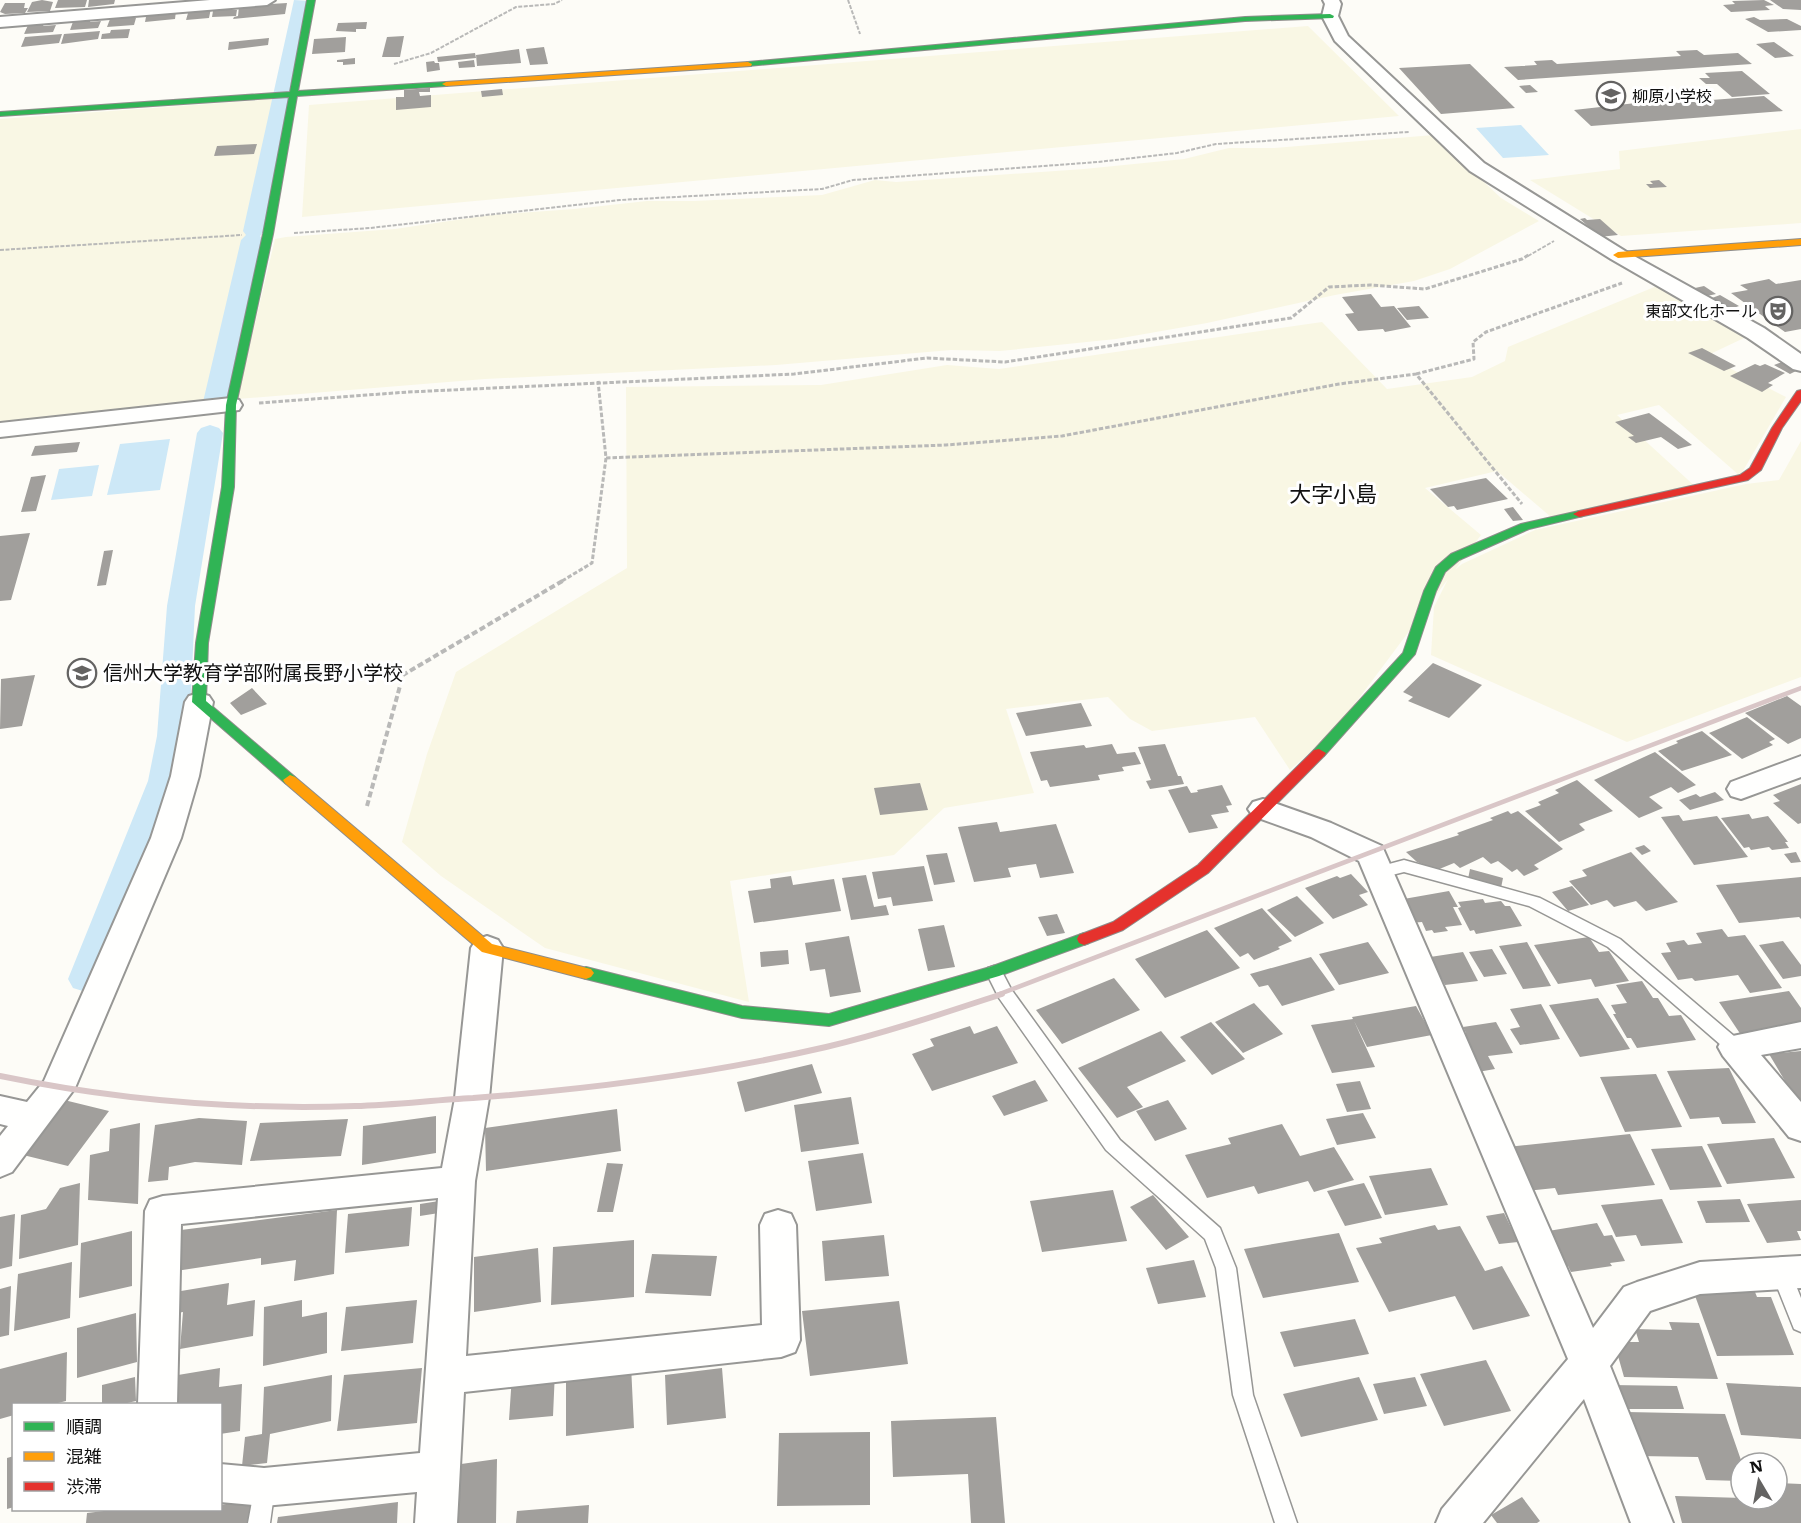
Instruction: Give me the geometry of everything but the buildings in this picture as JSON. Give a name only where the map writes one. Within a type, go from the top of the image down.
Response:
[{"type":"street","points":[[0,22],[189,3],[267,0]]},
{"type":"street","points":[[0,1162],[58,1088],[166,838],[185,776],[199,702],[202,643],[228,487],[231,405],[268,234],[311,0]]},
{"type":"street","points":[[0,114],[293,93],[396,89],[857,55],[1245,19],[1330,8],[1341,38],[1478,168],[1650,274],[1756,333],[1801,363]]},
{"type":"street","points":[[1618,255],[1801,242]]},
{"type":"street","points":[[199,702],[487,948],[742,1012],[829,1020],[994,972],[1118,926],[1203,869],[1292,782],[1409,654],[1440,570],[1455,557],[1483,543],[1537,524],[1744,478],[1755,470],[1777,428],[1801,393]]},
{"type":"street","points":[[0,430],[231,405]]},
{"type":"street","points":[[1741,789],[1801,766]]},
{"type":"street","points":[[1263,808],[1321,830],[1371,854],[1589,1363],[1652,1523]]},
{"type":"street","points":[[436,1523],[457,1181],[472,1098],[487,948]]},
{"type":"street","points":[[1801,1035],[1735,1047],[1801,1127]]},
{"type":"street","points":[[0,1110],[35,1118]]},
{"type":"street","points":[[158,1403],[163,1211],[457,1181]]},
{"type":"street","points":[[446,1376],[781,1340],[778,1225]]},
{"type":"street","points":[[1457,1523],[1589,1363],[1637,1299],[1700,1278],[1791,1274]]},
{"type":"street","points":[[222,1484],[262,1505],[439,1471]]},
{"type":"lane","points":[[1380,872],[1404,866],[1534,902],[1614,943],[1735,1047]]},
{"type":"lane","points":[[994,972],[1005,993],[1113,1145],[1213,1234],[1226,1268],[1243,1395],[1286,1523]]},
{"type":"lane","points":[[1791,1274],[1801,1323]]},
{"type":"path","points":[[386,66],[431,53],[516,7],[554,4],[570,0]]},
{"type":"path","points":[[848,0],[862,40],[857,55]]},
{"type":"path","points":[[0,250],[370,228],[620,200],[822,189],[853,180],[1098,162],[1177,153],[1216,144],[1309,140],[1438,130]]},
{"type":"path","points":[[231,405],[598,381],[794,374],[927,358],[1005,362],[1163,340],[1291,318],[1329,287],[1370,285],[1425,289],[1444,285],[1460,277],[1522,259],[1577,230]]},
{"type":"path","points":[[606,458],[946,445],[1062,436],[1339,384],[1416,374],[1474,359],[1473,342],[1486,332],[1650,274]]},
{"type":"path","points":[[1416,374],[1537,524]]},
{"type":"path","points":[[359,838],[403,675],[592,563],[606,458],[598,381]]},
{"type":"shaded area","points":[[1308,26],[1399,116],[302,217],[309,105]]},
{"type":"shaded area","points":[[276,99],[211,400],[0,426],[0,119]]},
{"type":"shaded area","points":[[1801,129],[1801,223],[1621,236],[1530,180],[1620,169],[1619,151]]},
{"type":"shaded area","points":[[1434,135],[1501,198],[1539,221],[1450,269],[1414,281],[1116,339],[1000,351],[951,350],[776,365],[485,379],[237,399],[275,239],[395,229],[490,215],[647,201],[822,195],[875,180],[896,182],[1084,169],[1184,159],[1229,148],[1274,148]]},
{"type":"shaded area","points":[[1669,281],[1761,330],[1706,356],[1786,397],[1740,476],[1659,405],[1617,415],[1698,489],[1551,517],[1497,471],[1425,488],[1481,535],[1336,729],[1290,770],[1255,717],[1152,731],[1130,719],[1108,697],[1006,709],[1034,793],[944,808],[894,855],[730,881],[749,1002],[545,948],[441,876],[402,842],[427,754],[456,672],[627,568],[626,387],[821,385],[947,365],[999,369],[1322,322],[1387,389],[1472,377],[1505,361],[1508,347]]},
{"type":"shaded area","points":[[1801,441],[1801,677],[1627,742],[1431,655],[1434,607],[1451,573],[1462,564],[1535,530],[1746,484],[1779,480]]},
{"type":"water","points":[[1521,125],[1549,155],[1503,158],[1476,128]]},
{"type":"water","points":[[170,439],[160,490],[107,495],[120,444]]},
{"type":"water","points":[[99,465],[92,496],[51,500],[59,469]]},
{"type":"waterway","points":[[283,91],[302,1]]},
{"type":"waterway","points":[[254,231],[277,130],[281,97]]},
{"type":"waterway","points":[[215,402],[252,240]]},
{"type":"waterway","points":[[86,979],[164,781],[173,736],[181,606],[210,433]]},
{"type":"railway","points":[[997,995],[1801,688]]},
{"type":"railway","points":[[0,1076],[132,1097],[221,1105],[355,1106],[473,1098],[650,1079],[782,1057],[870,1035],[1002,994]]},
{"type":"traffic: fast","points":[[290,780],[199,702],[202,643],[228,487],[231,405],[268,234],[311,0]]},
{"type":"traffic: fast","points":[[748,64],[1245,19],[1330,16]]},
{"type":"traffic: fast","points":[[0,114],[446,84]]},
{"type":"traffic: fast","points":[[1319,753],[1409,654],[1430,591],[1440,570],[1455,557],[1525,526],[1579,514]]},
{"type":"traffic: fast","points":[[586,973],[742,1012],[829,1020],[994,972],[1084,939]]},
{"type":"traffic: slow","points":[[446,84],[748,64]]},
{"type":"traffic: slow","points":[[1618,255],[1801,242]]},
{"type":"traffic: slow","points":[[290,780],[487,948],[586,973]]},
{"type":"traffic: jam","points":[[1579,514],[1744,478],[1755,470],[1777,428],[1801,393]]},
{"type":"traffic: jam","points":[[1084,939],[1118,926],[1203,869],[1319,753]]},
{"type":"place","name":"柳原小学校","points":[[1611,96]]},
{"type":"place","name":"東部文化ホール","points":[[1778,311]]},
{"type":"place","name":"信州大学教育学部附属長野小学校","points":[[82,673]]},
{"type":"district","name":"大字小島","points":[[1333,494]]}]
